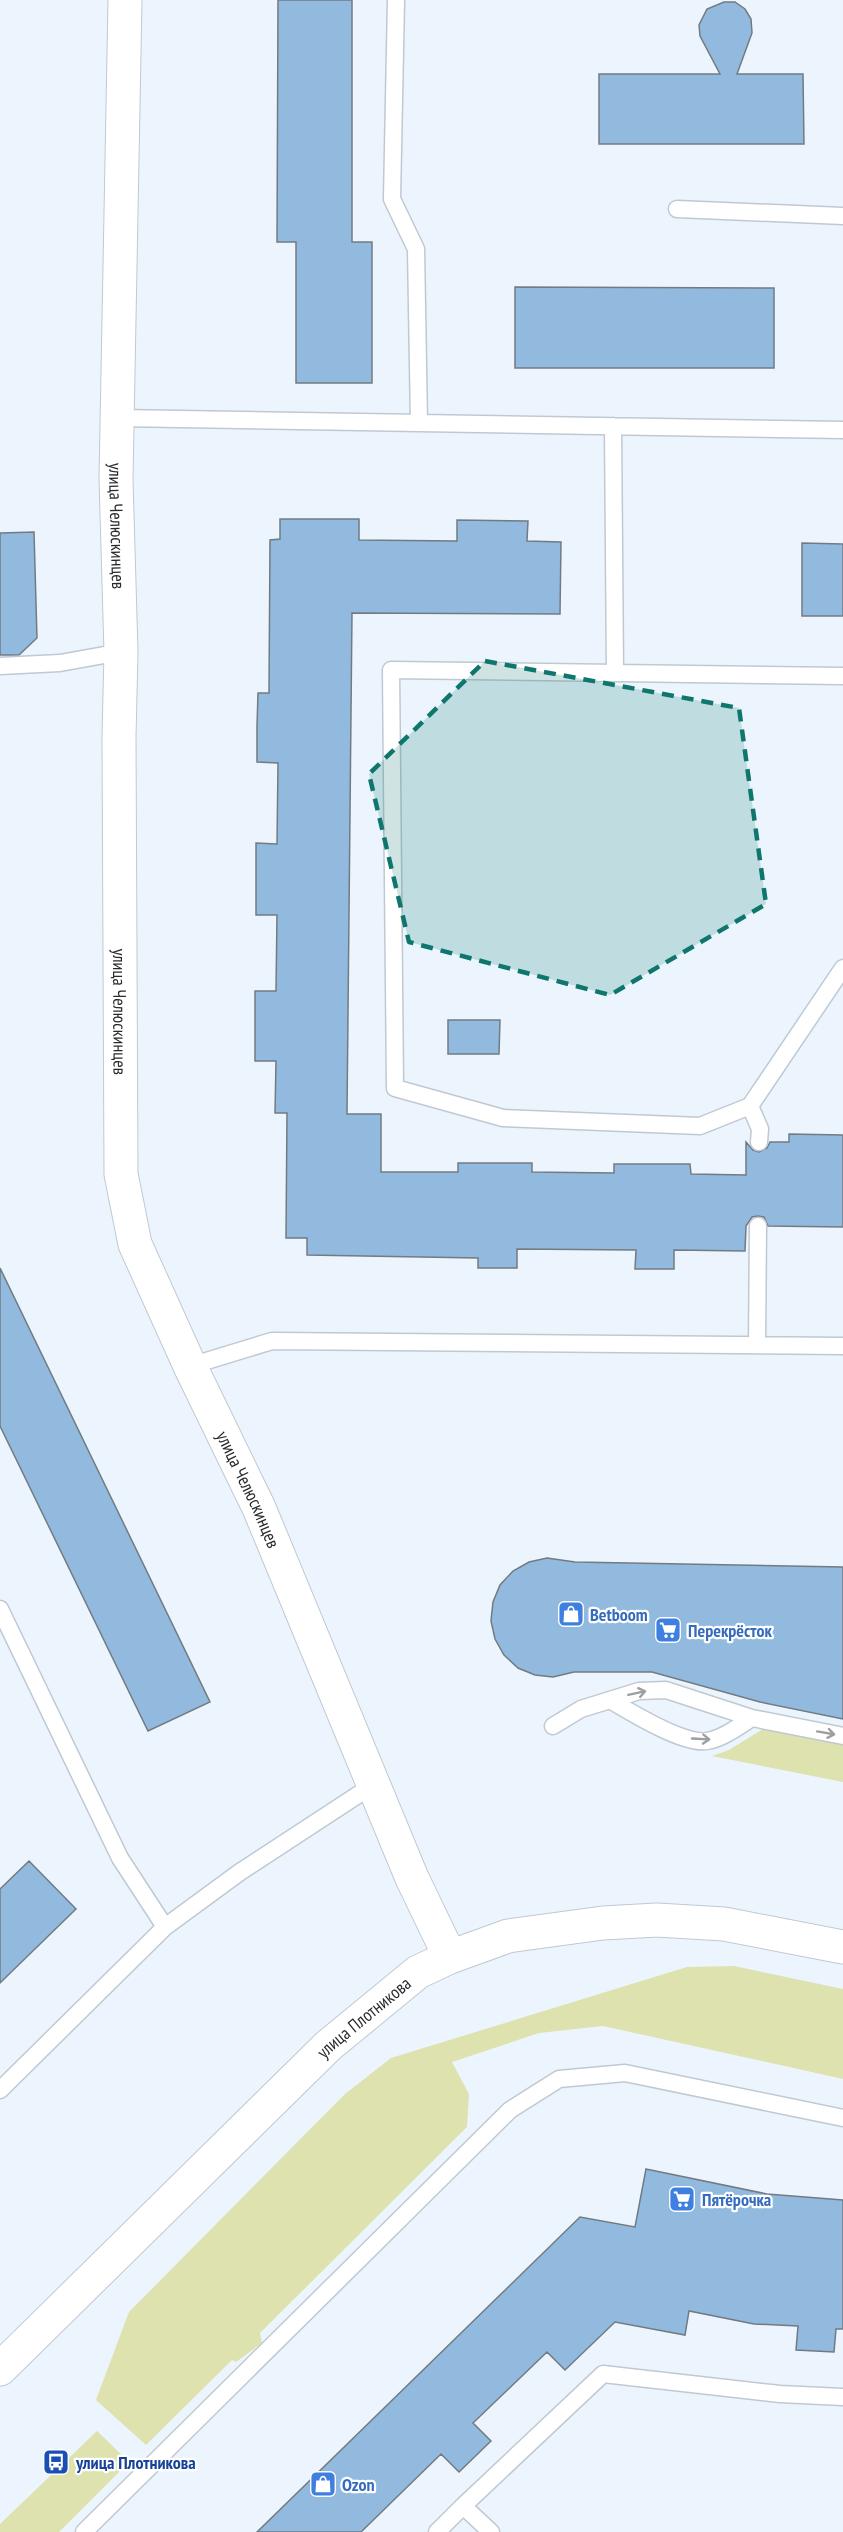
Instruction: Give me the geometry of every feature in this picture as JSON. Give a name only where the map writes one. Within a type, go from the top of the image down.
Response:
[{"type":"street","name":"улица Челюскинцев","points":[[125,0],[116,479],[121,652],[119,737],[121,1174],[135,1244],[190,1366],[259,1508],[412,1878],[450,1957]]},
{"type":"street","name":"улица Плотникова","points":[[0,2369],[328,2046],[417,1972],[507,1936],[555,1928],[657,1920],[724,1924],[843,1947]]},
{"type":"lane","points":[[396,0],[392,200],[417,249],[419,423]]},
{"type":"lane","points":[[677,209],[843,216]]},
{"type":"lane","points":[[118,418],[843,430]]},
{"type":"lane","points":[[613,426],[615,673]]},
{"type":"lane","points":[[0,666],[60,663],[121,652]]},
{"type":"lane","points":[[843,676],[391,670],[395,1088],[503,1118],[700,1126],[750,1106],[843,968]]},
{"type":"lane","points":[[750,1106],[760,1129],[759,1142]]},
{"type":"lane","points":[[757,1345],[758,1226]]},
{"type":"lane","points":[[190,1366],[272,1341],[843,1346]]},
{"type":"lane","points":[[0,1609],[120,1858],[165,1928]]},
{"type":"lane","points":[[553,1726],[581,1709],[639,1691],[666,1690],[752,1718],[843,1736]]},
{"type":"lane","points":[[610,1700],[648,1722],[706,1741],[721,1737],[752,1718]]},
{"type":"lane","points":[[0,2090],[165,1928],[240,1872],[373,1785]]},
{"type":"lane","points":[[84,2532],[510,2110],[559,2079],[625,2073],[843,2118]]},
{"type":"lane","points":[[437,2532],[603,2374],[780,2394],[843,2397]]},
{"type":"lane","points":[[463,2506],[491,2532]]},
{"type":"highlighted area","points":[[485,661],[739,708],[766,904],[610,995],[409,942],[369,774]]},
{"type":"green space","points":[[763,1729],[843,1745],[843,1782],[712,1756],[729,1750]]},
{"type":"green space","points":[[734,1966],[843,1989],[843,2079],[603,2026],[539,2033],[452,2062],[469,2094],[467,2127],[260,2333],[262,2343],[236,2362],[232,2360],[146,2445],[96,2400],[129,2312],[345,2094],[391,2058],[687,1967]]},
{"type":"green space","points":[[97,2431],[129,2462],[59,2532],[0,2532],[0,2524]]},
{"type":"building","points":[[278,0],[352,0],[352,242],[372,242],[372,383],[296,383],[296,242],[277,242]]},
{"type":"building","points":[[724,2],[735,2],[745,9],[751,19],[752,33],[737,74],[803,74],[804,144],[599,144],[599,74],[720,74],[700,36],[699,25],[707,9]]},
{"type":"building","points":[[515,287],[774,288],[774,368],[515,368]]},
{"type":"building","points":[[280,519],[359,519],[359,540],[457,541],[457,520],[528,521],[527,541],[561,542],[560,614],[352,613],[347,1114],[381,1114],[381,1172],[458,1172],[458,1163],[532,1163],[532,1172],[614,1173],[614,1164],[690,1164],[691,1174],[746,1175],[746,1142],[753,1150],[759,1152],[767,1148],[770,1142],[789,1142],[789,1134],[843,1135],[843,1227],[768,1226],[764,1217],[752,1217],[746,1226],[745,1251],[674,1250],[674,1269],[635,1269],[636,1250],[517,1249],[517,1268],[478,1268],[478,1258],[307,1255],[307,1238],[286,1238],[287,1113],[275,1113],[276,1061],[255,1061],[255,991],[276,991],[277,915],[256,915],[256,843],[277,844],[278,763],[257,762],[257,726],[258,693],[269,693],[270,540],[280,539]]},
{"type":"building","points":[[34,532],[37,638],[19,655],[0,655],[0,533]]},
{"type":"building","points":[[802,543],[843,544],[843,616],[802,616]]},
{"type":"building","points":[[448,1020],[500,1020],[499,1054],[448,1054]]},
{"type":"building","points":[[0,1268],[210,1702],[148,1731],[0,1426]]},
{"type":"building","name":"Перекрёсток","points":[[547,1558],[575,1562],[843,1567],[843,1719],[760,1702],[652,1672],[574,1672],[553,1677],[535,1675],[518,1668],[504,1655],[495,1639],[491,1621],[493,1602],[500,1585],[513,1571],[529,1562]]},
{"type":"building","points":[[29,1861],[76,1909],[0,1983],[0,1889]]},
{"type":"building","points":[[646,2169],[767,2194],[843,2200],[843,2329],[836,2329],[834,2352],[796,2350],[798,2326],[754,2324],[689,2311],[685,2335],[615,2322],[565,2370],[547,2352],[473,2423],[491,2441],[459,2472],[441,2454],[361,2532],[257,2532],[580,2217],[635,2227]]},
{"type":"place","name":"Betboom","points":[[571,1614]]},
{"type":"place","name":"Перекрёсток","points":[[668,1630]]},
{"type":"place","name":"Пятёрочка","points":[[682,2199]]},
{"type":"place","name":"улица Плотникова","points":[[56,2462]]},
{"type":"place","name":"Ozon","points":[[323,2484]]}]
